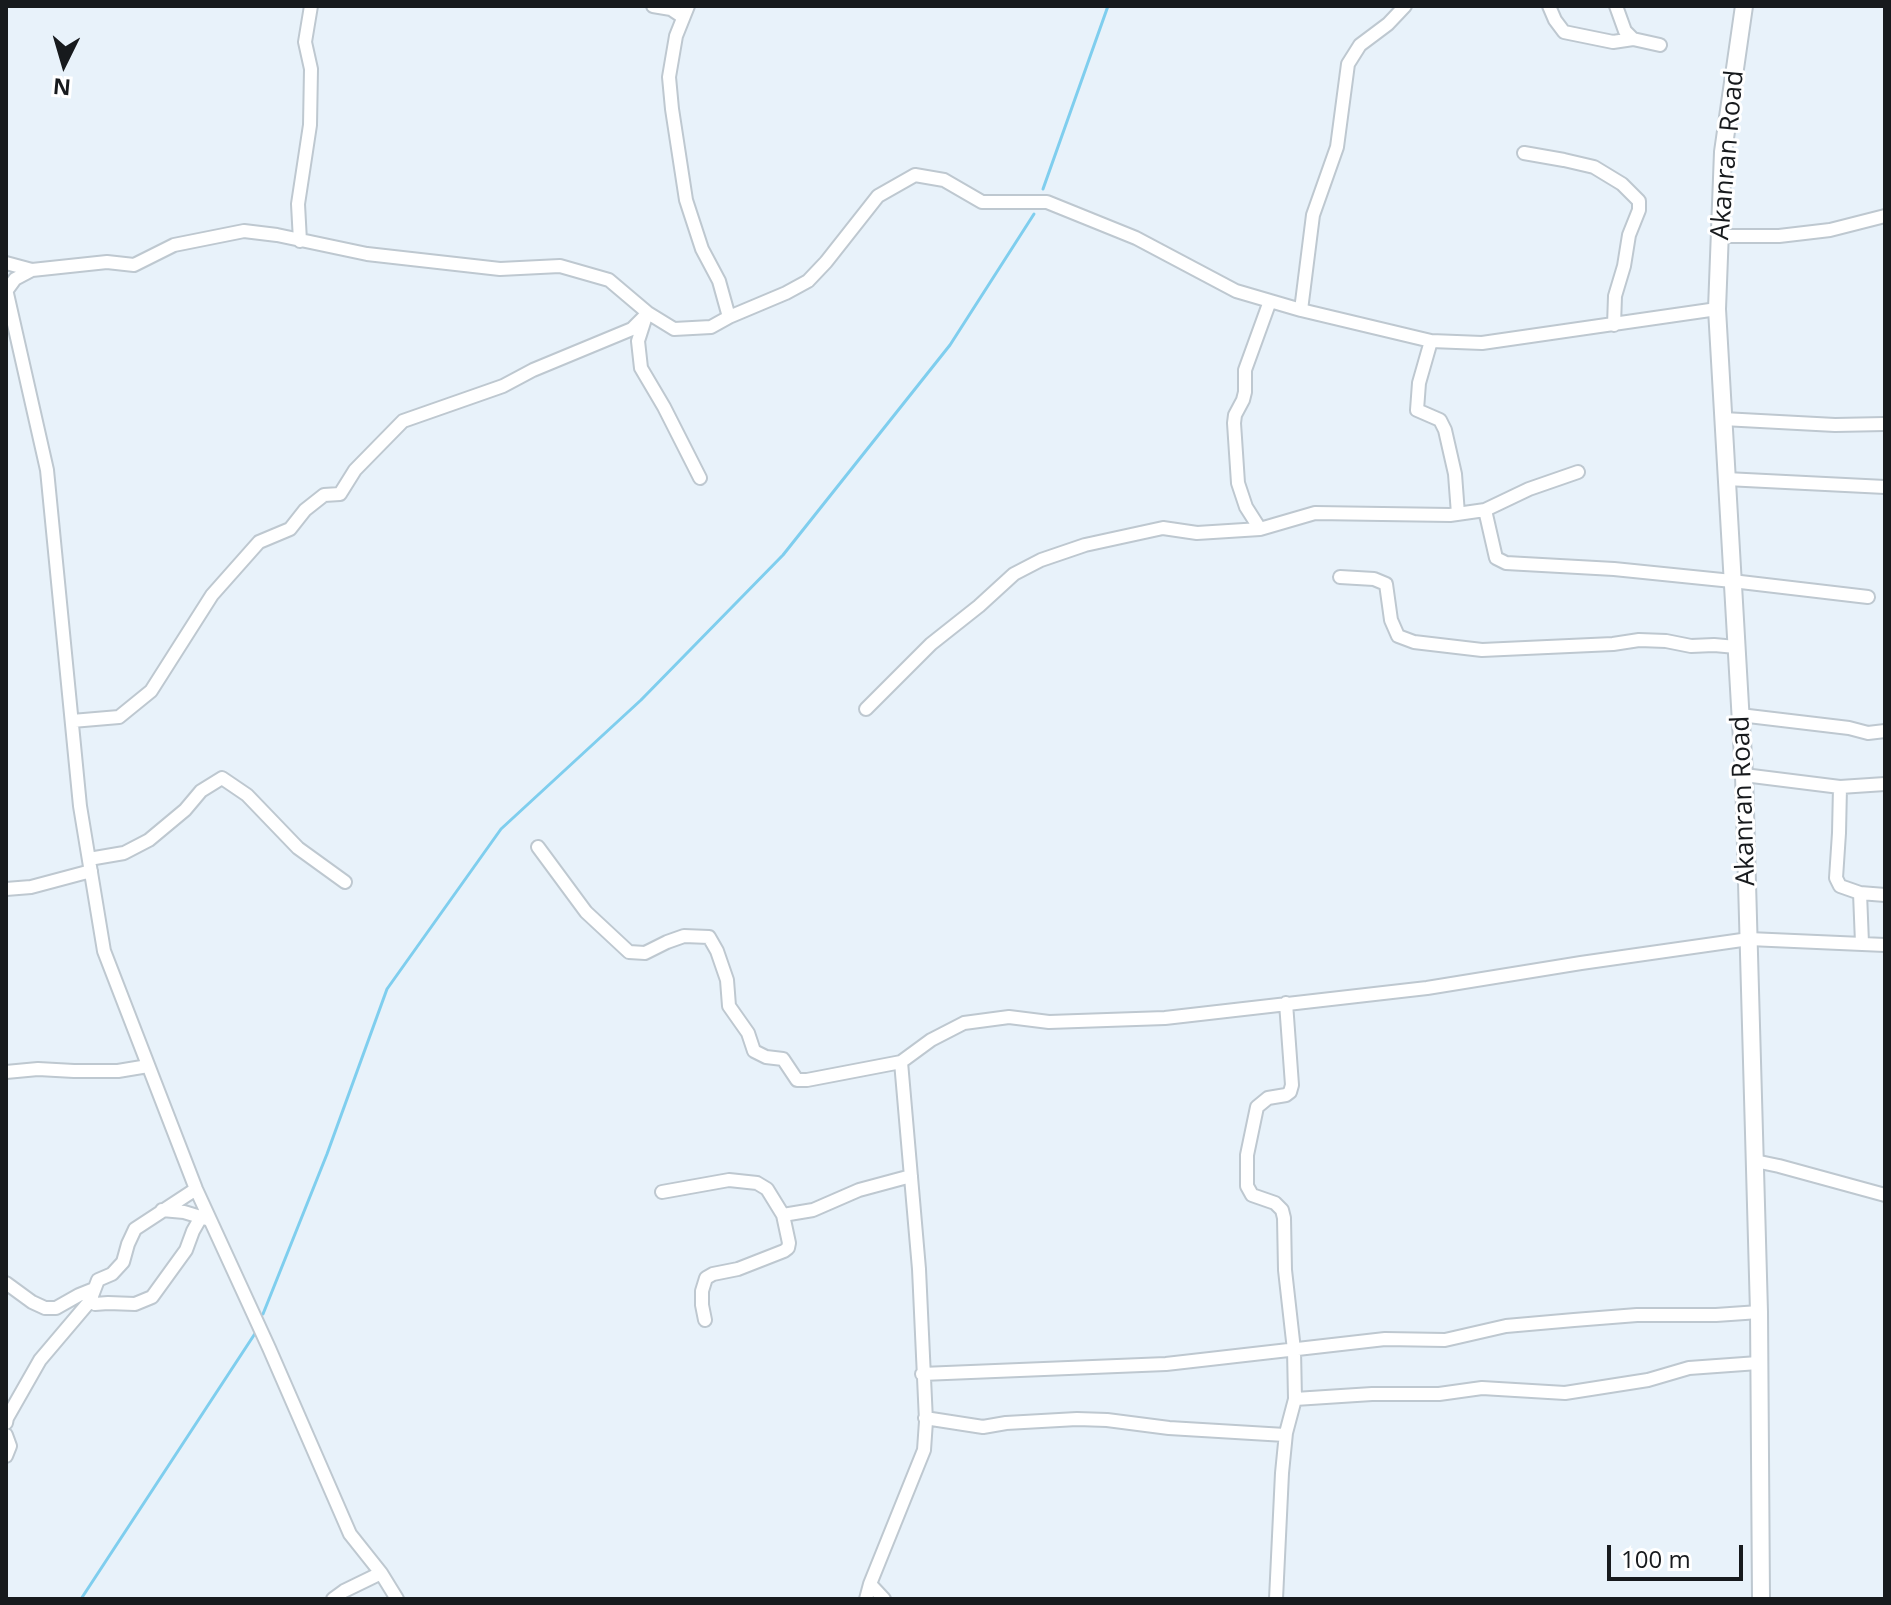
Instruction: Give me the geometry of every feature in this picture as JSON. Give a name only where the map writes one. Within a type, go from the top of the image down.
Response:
[{"type":"main road","name":"Akanran Road","points":[[1744,6],[1723,152],[1717,309],[1744,775],[1759,1312],[1761,1599]]},
{"type":"street","points":[[300,241],[298,204],[310,125],[311,69],[305,42],[311,6]]},
{"type":"street","points":[[653,6],[685,11],[676,36],[669,77],[672,109],[686,200],[702,249],[719,281],[729,317]]},
{"type":"street","points":[[1301,310],[1313,215],[1337,147],[1348,64],[1360,45],[1388,24],[1405,6]]},
{"type":"street","points":[[1549,6],[1564,32],[1613,42],[1633,39],[1660,45]]},
{"type":"street","points":[[1616,6],[1625,31],[1633,39]]},
{"type":"street","points":[[1524,153],[1594,167],[1622,184],[1639,201],[1615,296],[1614,325]]},
{"type":"street","points":[[6,263],[32,270],[107,262],[134,265],[174,245],[244,231],[367,254],[500,269],[560,266],[609,280],[648,313],[674,329],[711,327],[808,281],[878,196],[915,175],[944,180],[982,202],[1047,202],[1136,238],[1236,291],[1431,341],[1482,343],[1717,309]]},
{"type":"street","points":[[1720,236],[1779,236],[1830,230],[1885,216]]},
{"type":"street","points":[[32,270],[15,279],[6,289],[47,470],[80,806],[104,951],[205,1218],[269,1348],[350,1534],[397,1599]]},
{"type":"street","points":[[1260,529],[1246,507],[1238,483],[1234,423],[1245,392],[1245,370],[1270,301]]},
{"type":"street","points":[[648,313],[638,341],[641,368],[700,478]]},
{"type":"street","points":[[72,721],[119,717],[151,691],[212,595],[259,542],[290,529],[305,510],[324,495],[340,494],[355,470],[403,421],[503,386],[533,370],[632,329],[648,313]]},
{"type":"street","points":[[1431,341],[1419,383],[1417,410],[1440,420],[1445,430],[1455,474],[1458,514]]},
{"type":"street","points":[[1723,419],[1835,425],[1885,424]]},
{"type":"street","points":[[866,709],[931,644],[1014,574],[1041,560],[1085,545],[1163,528],[1197,533],[1260,529],[1315,513],[1458,514],[1485,510],[1529,489],[1578,472]]},
{"type":"street","points":[[1726,479],[1885,487]]},
{"type":"street","points":[[1485,510],[1496,558],[1506,563],[1614,569],[1868,597]]},
{"type":"street","points":[[1340,577],[1374,579],[1386,584],[1391,620],[1398,636],[1414,642],[1482,650],[1639,640],[1736,647]]},
{"type":"street","points":[[1740,715],[1868,733],[1885,731]]},
{"type":"street","points":[[1744,775],[1840,787],[1885,784]]},
{"type":"street","points":[[6,889],[31,887],[141,845],[185,810],[201,791],[222,778],[247,795],[298,848],[345,882]]},
{"type":"street","points":[[1840,787],[1836,878],[1840,886],[1860,893],[1885,895]]},
{"type":"street","points":[[538,847],[586,912],[629,952],[645,953],[684,936],[709,937],[727,980],[729,1006],[748,1033],[754,1051],[766,1057],[783,1059],[797,1080],[901,1062],[931,1040],[964,1023],[1009,1017],[1049,1022],[1165,1018],[1427,988],[1749,939],[1885,945]]},
{"type":"street","points":[[1860,893],[1862,943]]},
{"type":"street","points":[[1276,1599],[1285,1435],[1295,1399],[1294,1350],[1285,1270],[1284,1218],[1282,1210],[1275,1203],[1252,1195],[1247,1186],[1247,1155],[1257,1107],[1268,1098],[1286,1095],[1292,1085],[1286,1003]]},
{"type":"street","points":[[866,1599],[924,1450],[919,1269],[901,1062]]},
{"type":"street","points":[[6,1072],[38,1069],[118,1071],[148,1066]]},
{"type":"street","points":[[1755,1161],[1885,1195]]},
{"type":"street","points":[[783,1215],[813,1210],[859,1190],[911,1176]]},
{"type":"street","points":[[662,1192],[729,1180],[757,1183],[767,1189],[783,1215],[788,1248],[738,1269],[706,1278],[702,1291],[705,1320]]},
{"type":"street","points":[[6,1423],[40,1360],[92,1295],[98,1280],[112,1274],[123,1262],[135,1229],[196,1189]]},
{"type":"street","points":[[161,1210],[205,1218]]},
{"type":"street","points":[[92,1295],[95,1304],[135,1304],[152,1297],[186,1250],[193,1231],[205,1218]]},
{"type":"street","points":[[6,1283],[45,1308],[56,1308],[79,1295],[92,1295]]},
{"type":"street","points":[[922,1374],[1166,1364],[1385,1339],[1445,1340],[1506,1326],[1637,1315],[1759,1312]]},
{"type":"street","points":[[1295,1399],[1439,1394],[1482,1388],[1565,1393],[1648,1380],[1689,1368],[1758,1363]]},
{"type":"street","points":[[925,1418],[983,1427],[1006,1423],[1107,1420],[1169,1428],[1285,1435]]},
{"type":"street","points":[[6,1435],[10,1446],[6,1456]]},
{"type":"street","points":[[333,1599],[381,1573]]},
{"type":"street","points":[[870,1584],[884,1599]]},
{"type":"waterway","points":[[1043,189],[1108,6]]},
{"type":"waterway","points":[[263,1314],[327,1154],[387,989],[501,829],[641,700],[783,555],[950,345],[1034,214]]},
{"type":"waterway","points":[[81,1599],[256,1332]]}]
